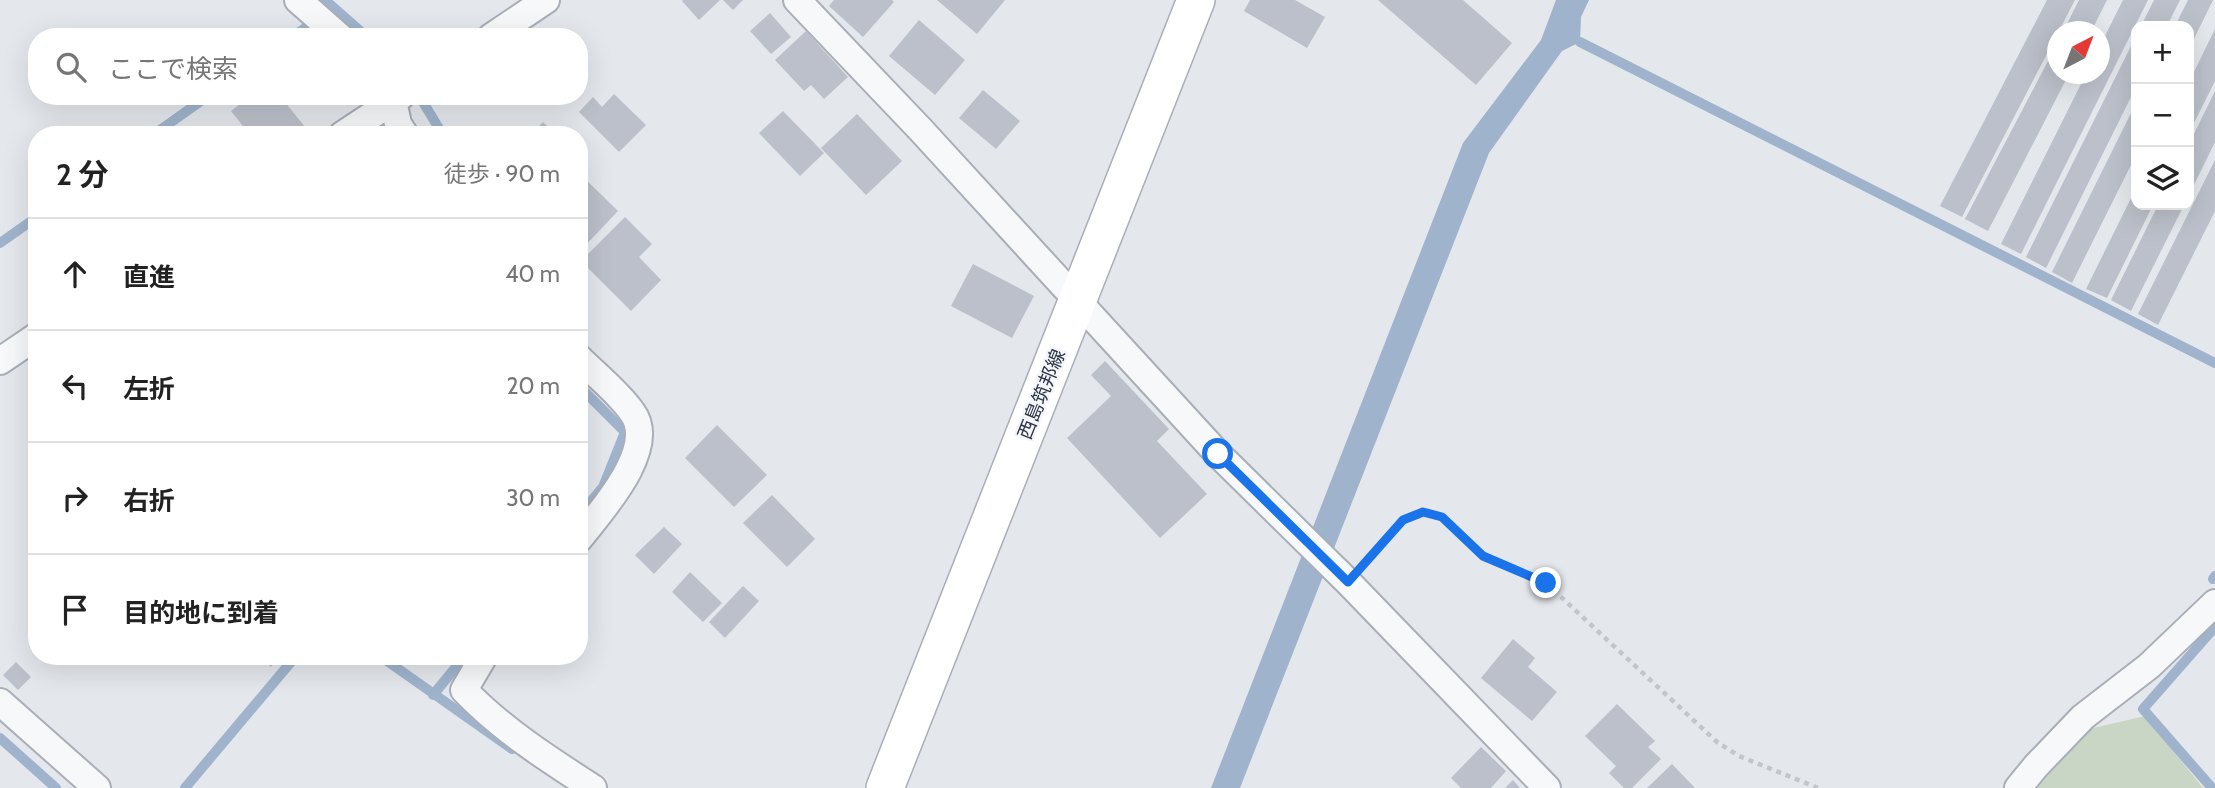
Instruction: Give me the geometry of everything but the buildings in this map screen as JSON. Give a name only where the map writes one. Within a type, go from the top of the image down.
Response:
[{"type":"main road","name":"西島筑邦線","points":[[885,788],[1196,0]]},
{"type":"street","points":[[298,0],[330,28]]},
{"type":"street","points":[[504,28],[546,0]]},
{"type":"street","points":[[797,0],[920,129],[1218,454],[1342,577],[1546,788]]},
{"type":"street","points":[[355,126],[385,105]]},
{"type":"street","points":[[396,105],[399,126]]},
{"type":"street","points":[[0,361],[28,342]]},
{"type":"street","points":[[588,367],[634,413],[640,430],[637,449],[611,499],[588,528]]},
{"type":"street","points":[[2018,788],[2082,716],[2149,666],[2215,603]]},
{"type":"street","points":[[479,665],[464,690],[481,708],[593,788]]},
{"type":"street","points":[[0,702],[97,788]]},
{"type":"path","points":[[1342,577],[1403,520],[1423,512],[1442,517],[1483,556],[1546,583],[1717,742],[1739,756],[1818,788]]},
{"type":"green space","points":[[2145,716],[2203,788],[2037,788],[2089,729]]},
{"type":"water","points":[[1556,0],[1589,0],[1581,17],[1580,42],[1562,51],[1489,153],[1240,788],[1211,788],[1463,143],[1541,40]]},
{"type":"waterway","points":[[325,0],[357,28]]},
{"type":"waterway","points":[[1580,42],[2215,363]]},
{"type":"waterway","points":[[166,126],[195,105]]},
{"type":"waterway","points":[[425,105],[438,126]]},
{"type":"waterway","points":[[0,243],[28,223]]},
{"type":"waterway","points":[[588,395],[625,432],[603,487],[588,505]]},
{"type":"waterway","points":[[2212,788],[2143,709],[2215,627]]},
{"type":"waterway","points":[[185,788],[288,665]]},
{"type":"waterway","points":[[393,665],[512,749]]},
{"type":"waterway","points":[[433,695],[458,665]]},
{"type":"waterway","points":[[0,738],[56,788]]},
{"type":"route","points":[[1218,454],[1348,582],[1403,520],[1423,512],[1442,517],[1483,556],[1546,583]]}]
